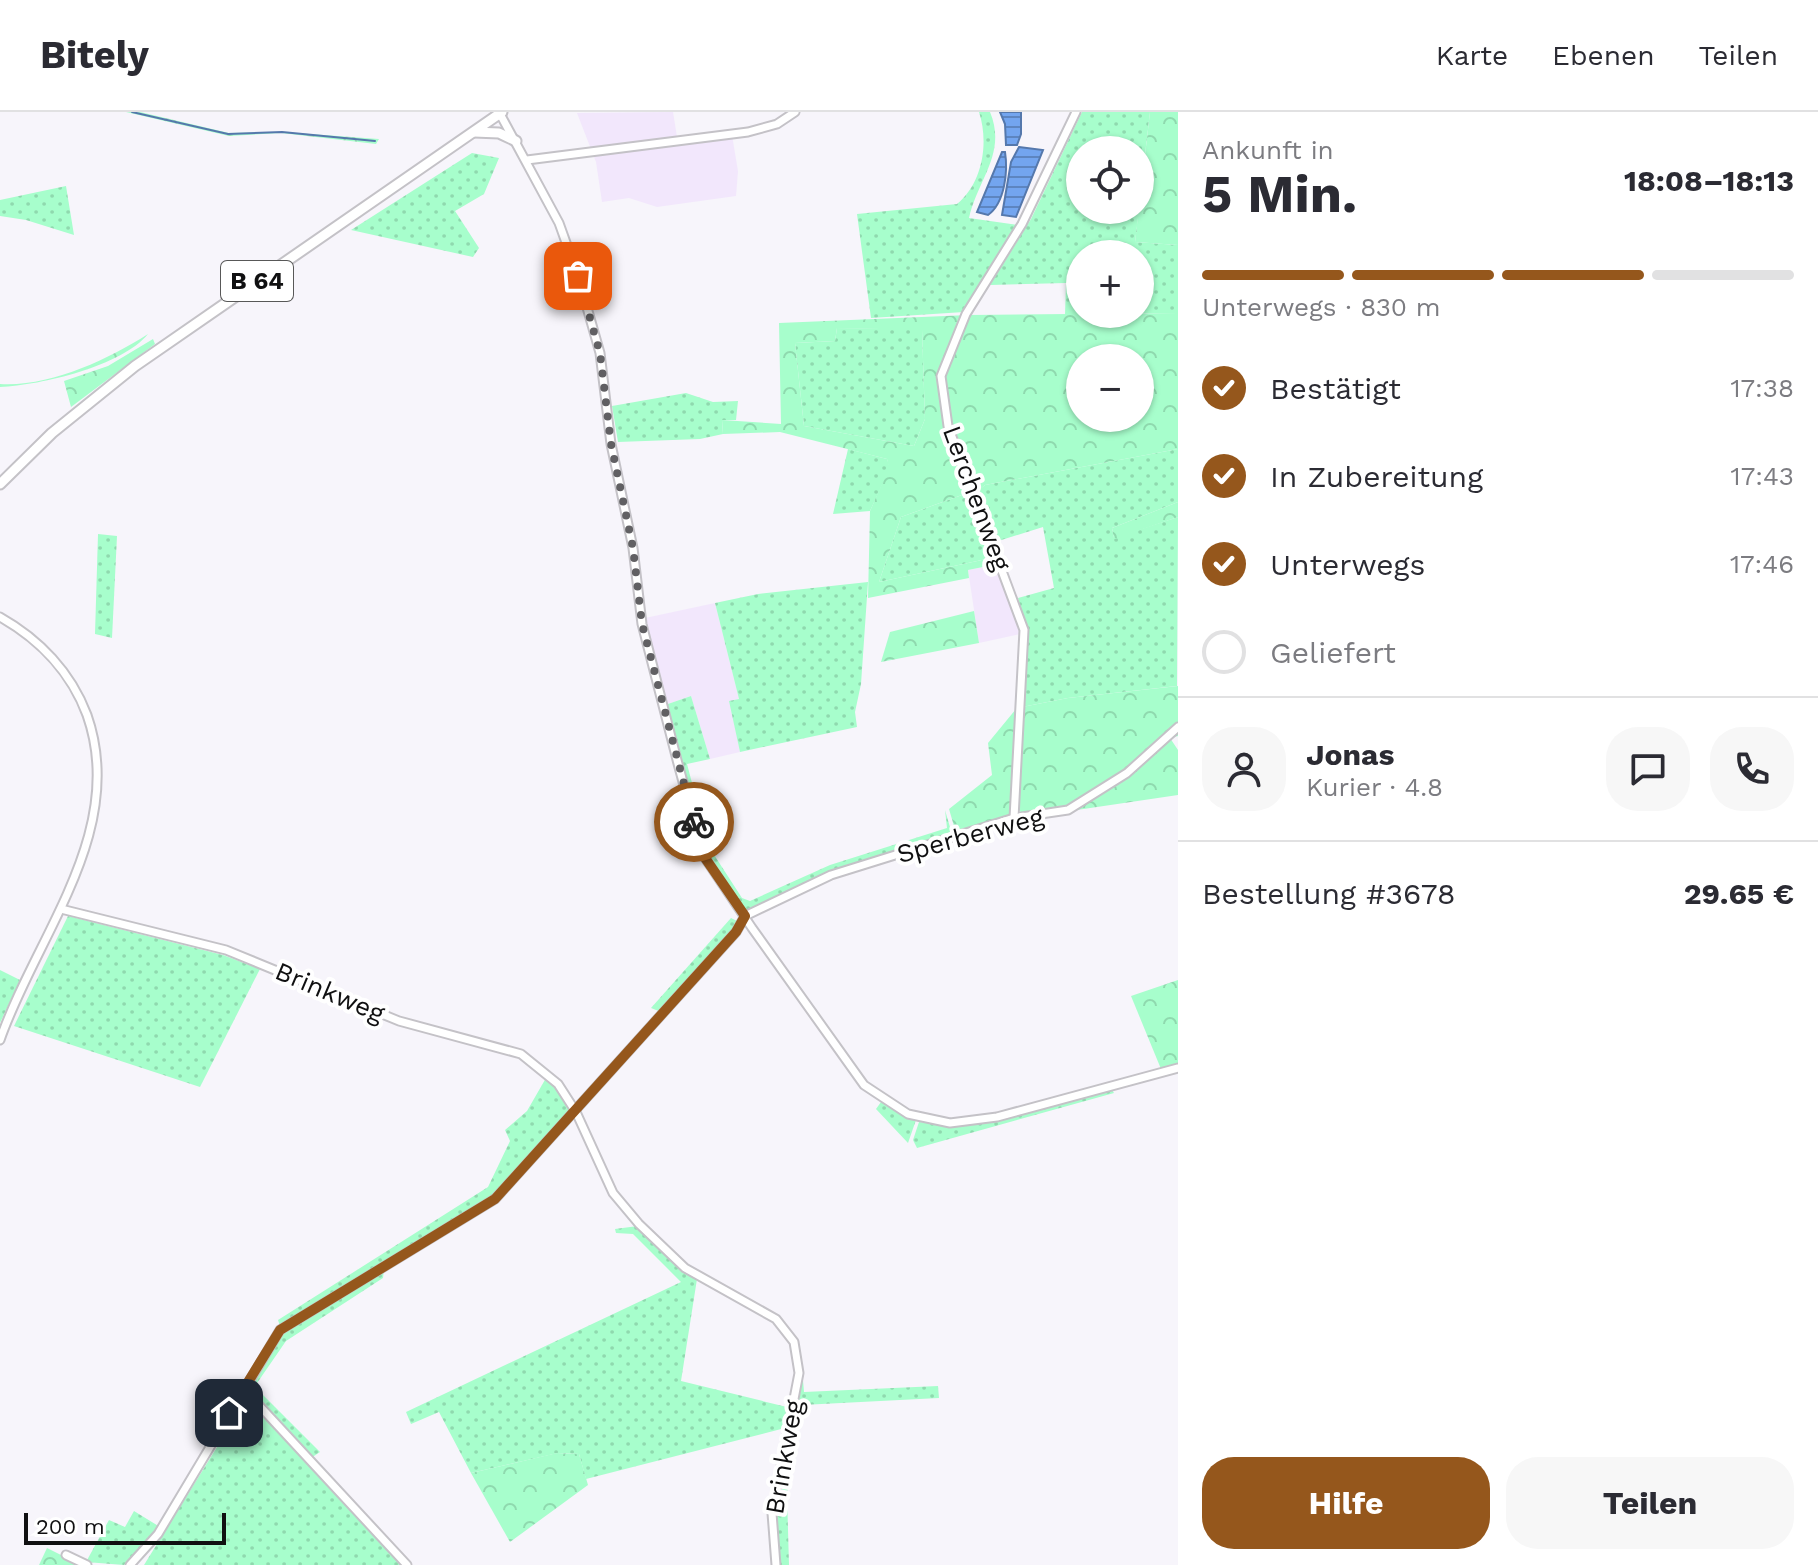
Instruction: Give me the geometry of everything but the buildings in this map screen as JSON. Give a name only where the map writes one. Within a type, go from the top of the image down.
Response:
[{"type":"main road","name":"B 64","points":[[0,484],[52,433],[135,366],[500,113]]},
{"type":"main road","points":[[474,132],[492,132],[516,141]]},
{"type":"street","points":[[527,160],[748,132],[777,124],[795,112]]},
{"type":"street","name":"Lerchenweg","points":[[1014,818],[1024,630],[948,426],[941,376],[966,314],[1022,224],[1076,112]]},
{"type":"street","points":[[500,113],[559,223],[600,353],[611,444],[633,548],[642,624],[703,855],[752,928],[864,1085],[908,1114],[950,1123],[985,1119],[1178,1068]]},
{"type":"street","points":[[0,617],[41,645],[65,672],[91,728],[98,770],[91,830],[61,909],[0,1040]]},
{"type":"street","name":"Sperberweg","points":[[745,916],[831,875],[1014,818],[1068,810],[1127,773],[1178,727]]},
{"type":"street","name":"Brinkweg","points":[[61,909],[226,950],[399,1021],[521,1054],[558,1084],[576,1112],[613,1193],[639,1224],[685,1268],[776,1319],[794,1342],[799,1373],[772,1513],[776,1565]]},
{"type":"street","points":[[130,1565],[158,1534],[280,1330],[495,1199],[563,1120],[576,1112],[736,932],[745,916]]},
{"type":"street","points":[[736,932],[752,928]]},
{"type":"street","points":[[244,1389],[407,1565]]},
{"type":"street","points":[[66,1555],[87,1565]]},
{"type":"shaded area","points":[[673,112],[678,143],[732,135],[738,171],[736,196],[657,207],[629,198],[602,202],[596,162],[577,113]]},
{"type":"shaded area","points":[[998,564],[1020,634],[979,643],[968,570]]},
{"type":"shaded area","points":[[715,603],[739,699],[730,702],[740,752],[710,759],[691,696],[665,705],[645,618]]},
{"type":"green space","points":[[126,112],[140,112],[229,133],[282,132],[379,139],[376,144],[281,133],[229,136]]},
{"type":"green space","points":[[979,112],[990,112],[995,140],[989,166],[969,218],[1018,225],[964,312],[871,318],[857,214],[957,204],[973,185],[982,161],[983,136]]},
{"type":"green space","points":[[1082,112],[1150,112],[1147,136],[1071,136]]},
{"type":"green space","points":[[1150,112],[1178,112],[1178,245],[1135,240],[1137,224],[1154,224],[1154,136],[1147,136]]},
{"type":"green space","points":[[1066,146],[1066,224],[1137,224],[1135,240],[1066,240],[1066,283],[990,285],[1031,219]]},
{"type":"green space","points":[[472,153],[499,158],[484,194],[455,211],[479,248],[473,257],[351,230]]},
{"type":"green space","points":[[66,186],[74,235],[26,220],[0,216],[0,200]]},
{"type":"green space","points":[[1154,243],[1178,245],[1178,313],[1154,313]]},
{"type":"green space","points":[[1154,313],[1178,313],[1178,449],[985,485],[971,497],[962,495],[901,517],[879,582],[996,557],[998,564],[968,570],[969,578],[868,598],[870,511],[889,468],[887,459],[780,432],[723,434],[722,420],[781,424],[779,323],[1066,314],[1066,328],[1154,328]],"holes":[[[837,328],[922,330],[925,419],[914,446],[804,426],[795,343],[835,341]]]},
{"type":"green space","points":[[837,328],[922,329],[925,419],[914,446],[804,426],[795,343],[835,341]]},
{"type":"green space","points":[[148,334],[120,356],[80,372],[37,382],[0,387],[0,384],[38,381],[77,370]]},
{"type":"green space","points":[[153,339],[155,344],[71,407],[64,381],[108,366]]},
{"type":"green space","points":[[686,393],[713,402],[738,401],[736,420],[722,420],[723,434],[700,439],[618,442],[612,406]]},
{"type":"green space","points":[[848,449],[887,459],[890,468],[870,511],[833,514]]},
{"type":"green space","points":[[1178,449],[1178,502],[1112,528],[1114,538],[1178,517],[1177,686],[1068,698],[1022,707],[1027,631],[1018,598],[1054,588],[1043,527],[995,542],[975,493],[985,485]]},
{"type":"green space","points":[[962,495],[971,497],[996,557],[879,582],[901,517]]},
{"type":"green space","points":[[1178,502],[1178,517],[1114,539],[1112,528]]},
{"type":"green space","points":[[98,534],[117,536],[112,638],[95,634]]},
{"type":"green space","points":[[868,582],[861,684],[855,712],[857,727],[740,752],[729,701],[739,699],[715,603],[758,594]]},
{"type":"green space","points":[[974,611],[979,643],[881,662],[890,632]]},
{"type":"green space","points":[[1178,686],[1178,736],[1170,738],[1178,750],[1178,795],[1070,811],[1068,808],[1022,813],[1017,809],[1022,707],[1068,698]]},
{"type":"green space","points":[[691,696],[710,759],[687,764],[709,847],[742,898],[750,901],[830,865],[947,828],[945,810],[952,834],[831,873],[747,913],[705,852],[665,705]]},
{"type":"green space","points":[[1016,709],[1011,817],[956,833],[949,809],[992,775],[988,743]]},
{"type":"green space","points":[[68,916],[223,955],[260,969],[200,1087],[14,1026]]},
{"type":"green space","points":[[731,918],[737,921],[733,930],[661,1012],[651,1008]]},
{"type":"green space","points":[[0,970],[20,980],[0,1023]]},
{"type":"green space","points":[[1178,980],[1178,1064],[1161,1069],[1131,996]]},
{"type":"green space","points":[[546,1078],[556,1086],[571,1109],[494,1198],[280,1326],[278,1320],[488,1187],[510,1141],[505,1130],[527,1111]]},
{"type":"green space","points":[[1112,1090],[1114,1093],[917,1148],[913,1140],[919,1122],[968,1123],[1017,1116]]},
{"type":"green space","points":[[881,1102],[916,1120],[908,1143],[876,1109]]},
{"type":"green space","points":[[638,1226],[674,1263],[697,1279],[681,1381],[791,1408],[785,1428],[586,1479],[579,1454],[558,1453],[471,1473],[439,1412],[411,1424],[406,1412],[681,1282],[633,1234],[616,1233],[615,1229]]},
{"type":"green space","points":[[384,1269],[383,1278],[286,1341],[255,1386],[249,1382],[280,1332]]},
{"type":"green space","points":[[802,1369],[804,1392],[938,1386],[939,1398],[802,1405],[787,1494],[789,1565],[780,1565],[774,1519]]},
{"type":"green space","points":[[257,1389],[320,1452],[311,1458],[252,1395]]},
{"type":"green space","points":[[248,1397],[403,1565],[144,1565]]},
{"type":"green space","points":[[557,1453],[579,1454],[588,1485],[510,1542],[471,1473]]},
{"type":"green space","points":[[134,1511],[160,1527],[124,1565],[86,1562],[109,1520],[125,1527]]},
{"type":"green space","points":[[47,1548],[81,1565],[39,1565]]},
{"type":"water","points":[[1000,112],[1021,112],[1021,134],[1017,145],[1006,145],[1005,124]]},
{"type":"water","points":[[1019,147],[1043,150],[1016,217],[1002,215],[1011,162]]},
{"type":"water","points":[[1002,152],[1005,152],[1006,168],[1002,195],[988,215],[977,212]]},
{"type":"waterway","points":[[132,112],[228,134],[282,132],[375,141]]},
{"type":"way so far","points":[[578,276],[600,353],[611,444],[633,548],[642,624],[694,822]]},
{"type":"route","points":[[229,1413],[280,1330],[495,1199],[563,1120],[576,1112],[736,932],[745,916],[703,855],[694,822]]}]
